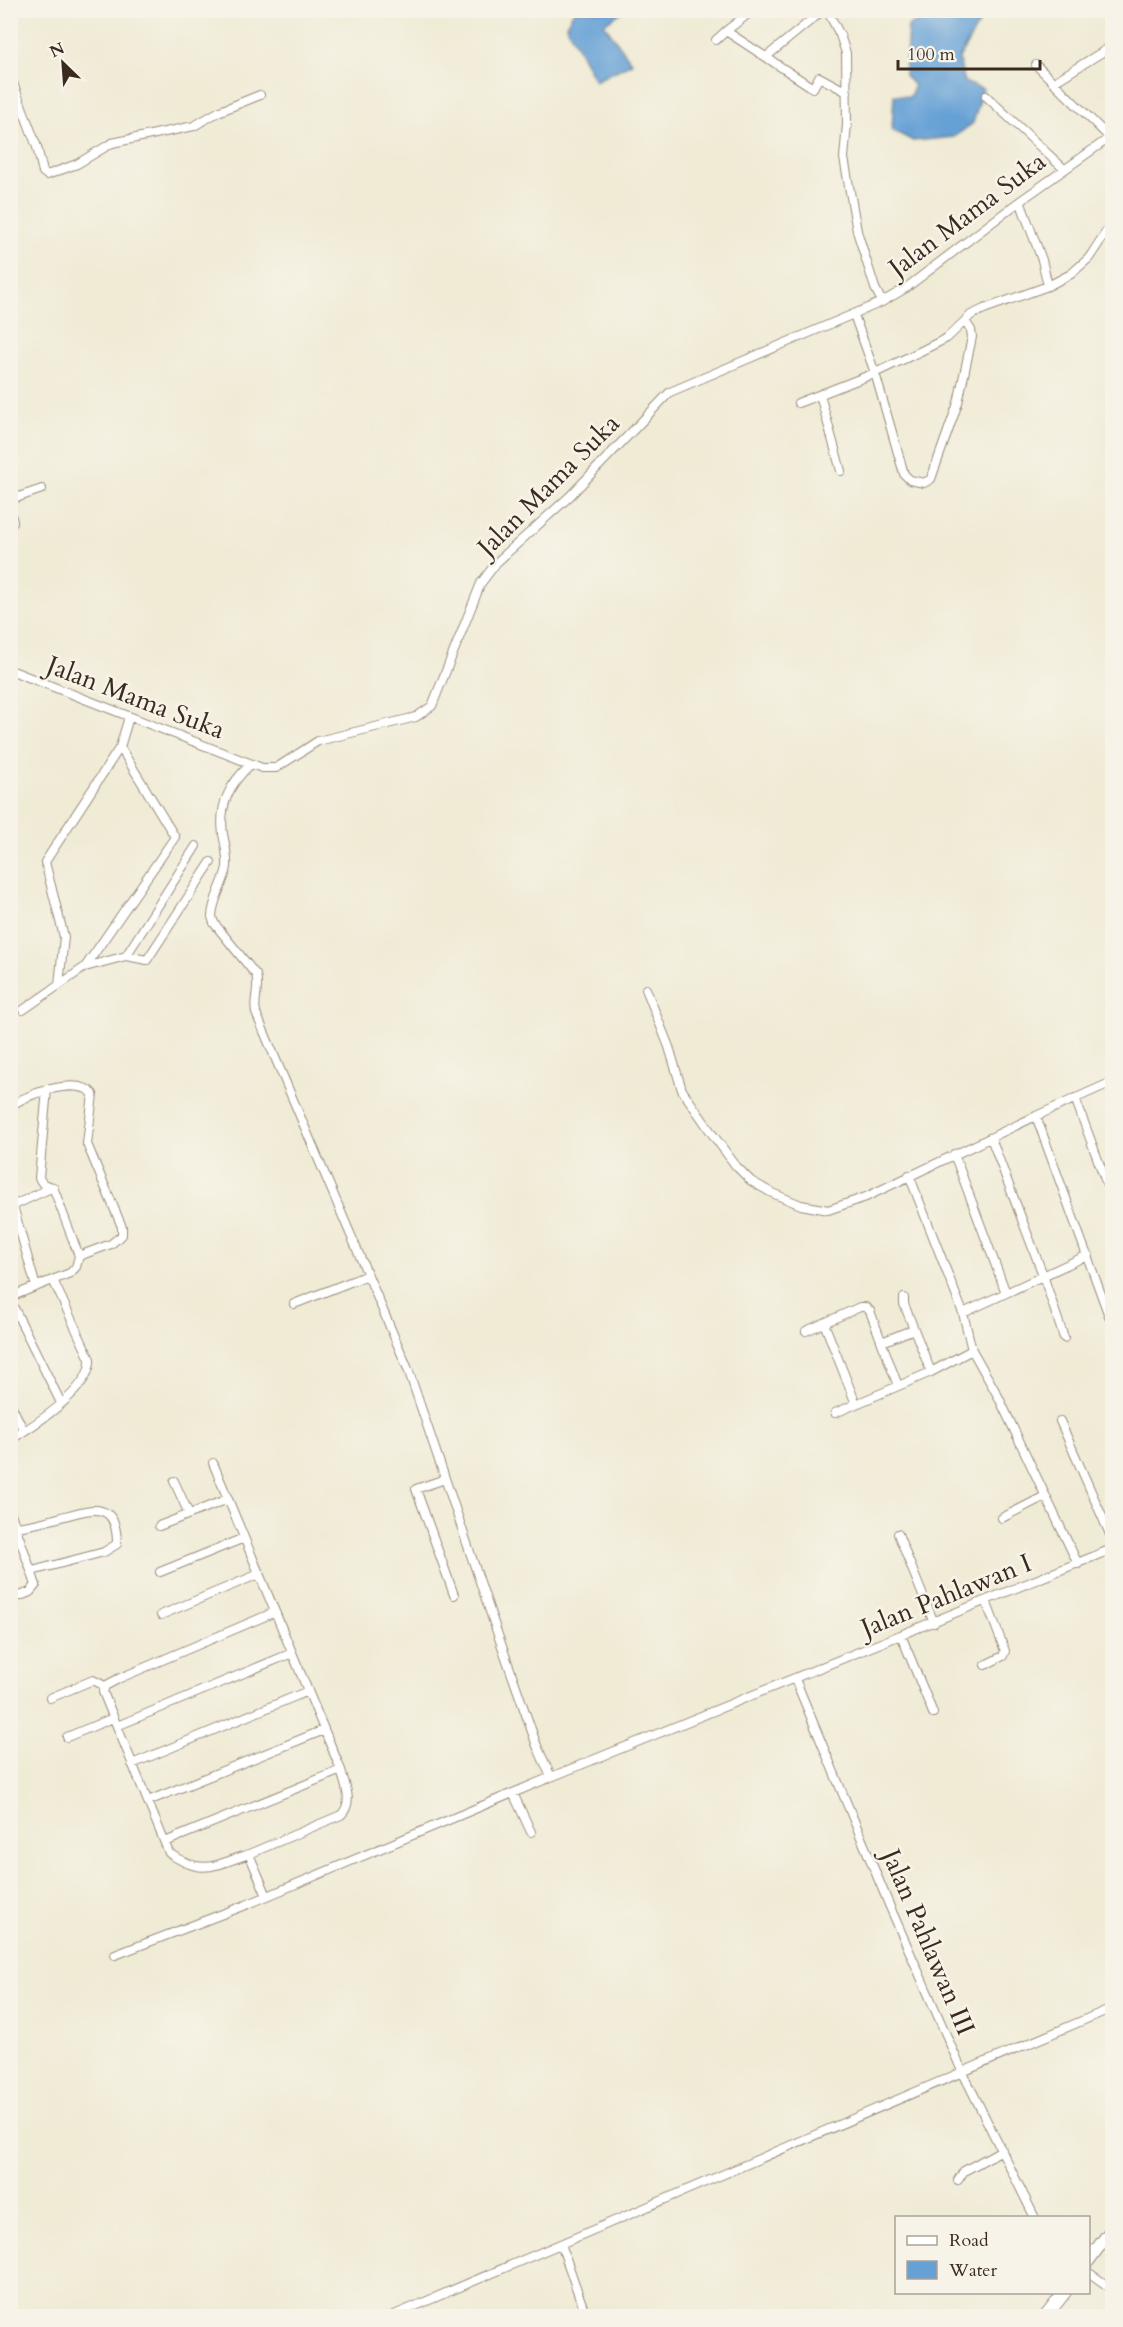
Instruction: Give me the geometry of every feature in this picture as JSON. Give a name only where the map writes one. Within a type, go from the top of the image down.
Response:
[{"type":"main road","points":[[1090,2260],[1113,2229]]},
{"type":"main road","points":[[1046,2316],[1063,2294]]},
{"type":"street","points":[[716,40],[753,10]]},
{"type":"street","points":[[766,57],[824,11],[844,46],[847,92],[844,158],[857,231],[875,288],[882,302]]},
{"type":"street","points":[[726,31],[813,88],[819,77],[847,92]]},
{"type":"street","points":[[1054,82],[1113,46]]},
{"type":"street","points":[[1036,65],[1112,137]]},
{"type":"street","points":[[10,75],[37,147],[43,172],[47,175],[77,164],[112,143],[194,126],[218,111],[260,95]]},
{"type":"street","points":[[986,96],[1064,169]]},
{"type":"street","name":"Jalan Mama Suka","points":[[10,670],[262,768],[276,768],[318,741],[416,717],[432,706],[481,583],[497,562],[570,496],[670,392],[882,302],[906,288],[1020,201],[1112,137]]},
{"type":"street","points":[[1020,201],[1042,260],[1048,286]]},
{"type":"street","points":[[798,403],[875,373],[947,338],[965,321],[984,309],[1048,286],[1071,274],[1089,258],[1113,223]]},
{"type":"street","points":[[854,315],[875,373],[904,474],[910,480],[928,482],[931,479],[960,393],[972,337],[971,330],[965,321]]},
{"type":"street","points":[[820,395],[841,471]]},
{"type":"street","points":[[10,500],[42,489]]},
{"type":"street","points":[[10,510],[13,522],[10,528]]},
{"type":"street","points":[[59,985],[64,937],[45,862],[120,747],[129,717]]},
{"type":"street","points":[[85,967],[175,837],[120,747]]},
{"type":"street","points":[[251,764],[233,783],[222,807],[227,860],[212,917],[214,923],[256,975],[259,983],[254,1005],[256,1013],[408,1369],[537,1746],[551,1777]]},
{"type":"street","points":[[126,956],[196,846]]},
{"type":"street","points":[[23,1010],[85,967],[126,956],[147,960],[211,862]]},
{"type":"street","points":[[646,988],[682,1090],[736,1166],[751,1181],[801,1205],[828,1210],[866,1197],[954,1154],[1113,1082]]},
{"type":"street","points":[[10,1107],[47,1089],[68,1087],[88,1089],[93,1092],[94,1101],[87,1143],[122,1227],[121,1238],[79,1256]]},
{"type":"street","points":[[47,1089],[39,1178],[42,1184],[52,1187]]},
{"type":"street","points":[[1075,1098],[1113,1198]]},
{"type":"street","points":[[1036,1116],[1109,1316]]},
{"type":"street","points":[[991,1138],[1043,1275],[1064,1338]]},
{"type":"street","points":[[954,1154],[1006,1293]]},
{"type":"street","points":[[909,1175],[963,1313],[972,1350],[998,1396],[1078,1564]]},
{"type":"street","points":[[36,1287],[12,1207],[52,1187]]},
{"type":"street","points":[[52,1187],[79,1256],[73,1271],[10,1299],[61,1403]]},
{"type":"street","points":[[963,1313],[1088,1255]]},
{"type":"street","points":[[294,1304],[368,1275]]},
{"type":"street","points":[[10,1440],[61,1403],[89,1370],[90,1359],[53,1280]]},
{"type":"street","points":[[904,1298],[904,1304],[931,1372]]},
{"type":"street","points":[[806,1331],[860,1307],[865,1307],[870,1311],[898,1386]]},
{"type":"street","points":[[824,1323],[856,1404]]},
{"type":"street","points":[[882,1342],[914,1329]]},
{"type":"street","points":[[835,1413],[931,1372],[972,1350]]},
{"type":"street","points":[[10,1403],[24,1431]]},
{"type":"street","points":[[1060,1421],[1113,1539]]},
{"type":"street","points":[[213,1463],[228,1498],[324,1730],[340,1770],[349,1801],[347,1809],[341,1815],[249,1854],[204,1869],[186,1865],[169,1853],[103,1692],[105,1686],[275,1612]]},
{"type":"street","points":[[445,1479],[416,1489],[454,1595]]},
{"type":"street","points":[[174,1481],[189,1514]]},
{"type":"street","points":[[1002,1518],[1045,1496]]},
{"type":"street","points":[[159,1526],[228,1498]]},
{"type":"street","points":[[16,1527],[88,1509],[100,1509],[110,1516],[117,1533],[117,1544],[104,1552],[32,1571]]},
{"type":"street","points":[[10,1511],[36,1585],[34,1589],[10,1600]]},
{"type":"street","points":[[898,1534],[934,1623]]},
{"type":"street","points":[[160,1572],[244,1538]]},
{"type":"street","name":"Jalan Pahlawan I","points":[[116,1955],[267,1896],[551,1777],[1113,1549]]},
{"type":"street","points":[[161,1615],[259,1574]]},
{"type":"street","points":[[985,1665],[1003,1656],[1005,1651],[986,1601]]},
{"type":"street","points":[[901,1635],[933,1713]]},
{"type":"street","points":[[67,1737],[115,1722],[292,1653]]},
{"type":"street","name":"Jalan Pahlawan III","points":[[795,1679],[890,1907],[963,2071],[1035,2216]]},
{"type":"street","points":[[50,1698],[93,1680],[105,1686]]},
{"type":"street","points":[[132,1764],[308,1691]]},
{"type":"street","points":[[148,1801],[324,1730]]},
{"type":"street","points":[[165,1842],[340,1770]]},
{"type":"street","points":[[513,1793],[531,1832]]},
{"type":"street","points":[[249,1854],[267,1896]]},
{"type":"street","points":[[392,2316],[1113,2008]]},
{"type":"street","points":[[958,2180],[964,2171],[1002,2150]]},
{"type":"street","points":[[561,2244],[586,2316]]},
{"type":"street","points":[[1090,2273],[1113,2289]]},
{"type":"water","points":[[574,11],[623,11],[604,24],[632,63],[595,81],[566,25]]},
{"type":"water","points":[[945,11],[978,11],[982,18],[959,58],[964,82],[983,89],[973,123],[954,137],[913,141],[892,130],[894,95],[910,97],[914,86],[905,75],[908,26]]}]
